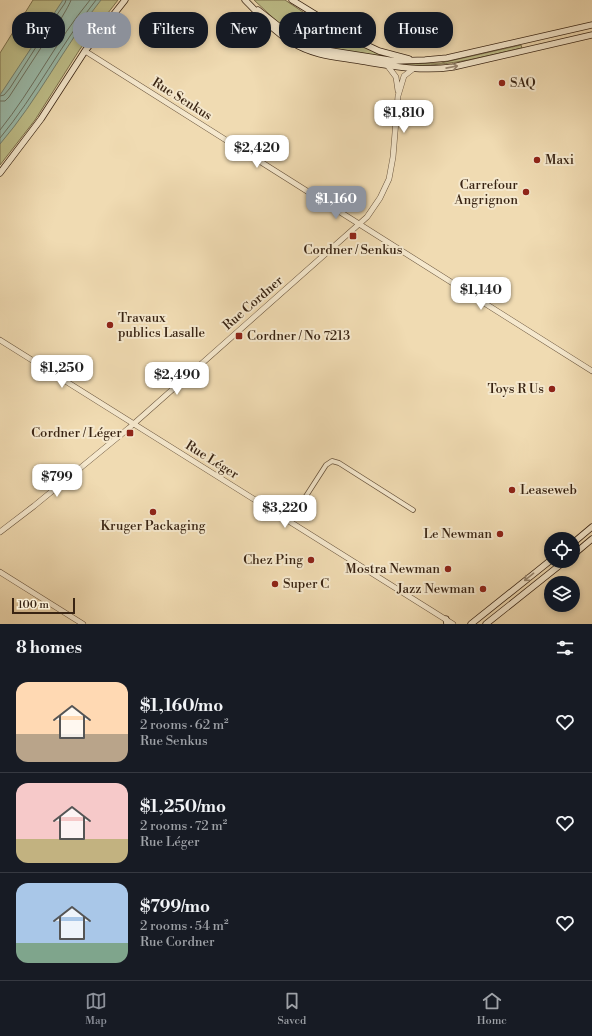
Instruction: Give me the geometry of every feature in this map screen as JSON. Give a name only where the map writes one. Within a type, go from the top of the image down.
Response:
[{"type":"main road","points":[[0,173],[35,128],[85,51],[125,0]]},
{"type":"main road","points":[[246,0],[263,20],[293,44],[304,49],[321,55],[413,69],[453,67],[592,35]]},
{"type":"main road","points":[[292,0],[311,12]]},
{"type":"main road","points":[[251,6],[279,27]]},
{"type":"main road","points":[[318,48],[388,60],[416,61],[447,58],[592,25]]},
{"type":"main road","points":[[371,48],[416,61]]},
{"type":"main road","points":[[580,536],[592,527]]},
{"type":"main road","points":[[580,548],[592,539]]},
{"type":"main road","points":[[471,624],[544,566]]},
{"type":"main road","points":[[487,624],[556,568]]},
{"type":"street","name":"Rue Senkus","points":[[85,51],[592,371]]},
{"type":"street","points":[[387,65],[396,78],[398,96]]},
{"type":"street","points":[[398,96],[404,76],[413,69]]},
{"type":"street","name":"Rue Cordner","points":[[0,532],[38,503],[134,424],[372,212],[390,176],[398,96]]},
{"type":"street","name":"Rue Léger","points":[[0,340],[290,521],[446,622],[453,624]]},
{"type":"street","points":[[290,521],[326,465],[332,461],[339,463],[413,510]]},
{"type":"street","points":[[0,572],[82,624]]},
{"type":"green space","points":[[33,0],[118,0],[109,12],[73,12],[73,48],[81,48],[35,120],[0,165],[0,53],[12,34],[12,48],[65,48],[65,12],[26,12]]},
{"type":"green space","points":[[254,0],[285,0],[303,12],[279,12],[279,23],[271,16],[271,12],[267,12]]},
{"type":"green space","points":[[521,45],[522,48],[446,64],[399,64],[441,63]]},
{"type":"green space","points":[[327,48],[376,48],[395,57]]},
{"type":"water","points":[[63,0],[101,0],[92,12],[73,12],[73,39],[27,109],[0,144],[0,95],[31,48],[65,48],[65,12],[55,12]]},
{"type":"place","name":"SAQ","points":[[502,83]]},
{"type":"place","name":"Maxi","points":[[537,160]]},
{"type":"place","name":"Carrefour Angrignon","points":[[526,192]]},
{"type":"place","name":"Cordner / Senkus","points":[[353,236]]},
{"type":"place","name":"Travaux publics Lasalle","points":[[110,325]]},
{"type":"place","name":"Cordner / No 7213","points":[[239,336]]},
{"type":"place","name":"Toys R Us","points":[[552,389]]},
{"type":"place","name":"Cordner / Léger","points":[[130,433]]},
{"type":"place","name":"Leaseweb","points":[[512,490]]},
{"type":"place","name":"Kruger Packaging","points":[[153,512]]},
{"type":"place","name":"Le Newman","points":[[500,534]]},
{"type":"place","name":"Chez Ping","points":[[311,560]]},
{"type":"place","name":"Mostra Newman","points":[[448,569]]},
{"type":"place","name":"Super C","points":[[275,584]]},
{"type":"place","name":"Jazz Newman","points":[[483,589]]}]
